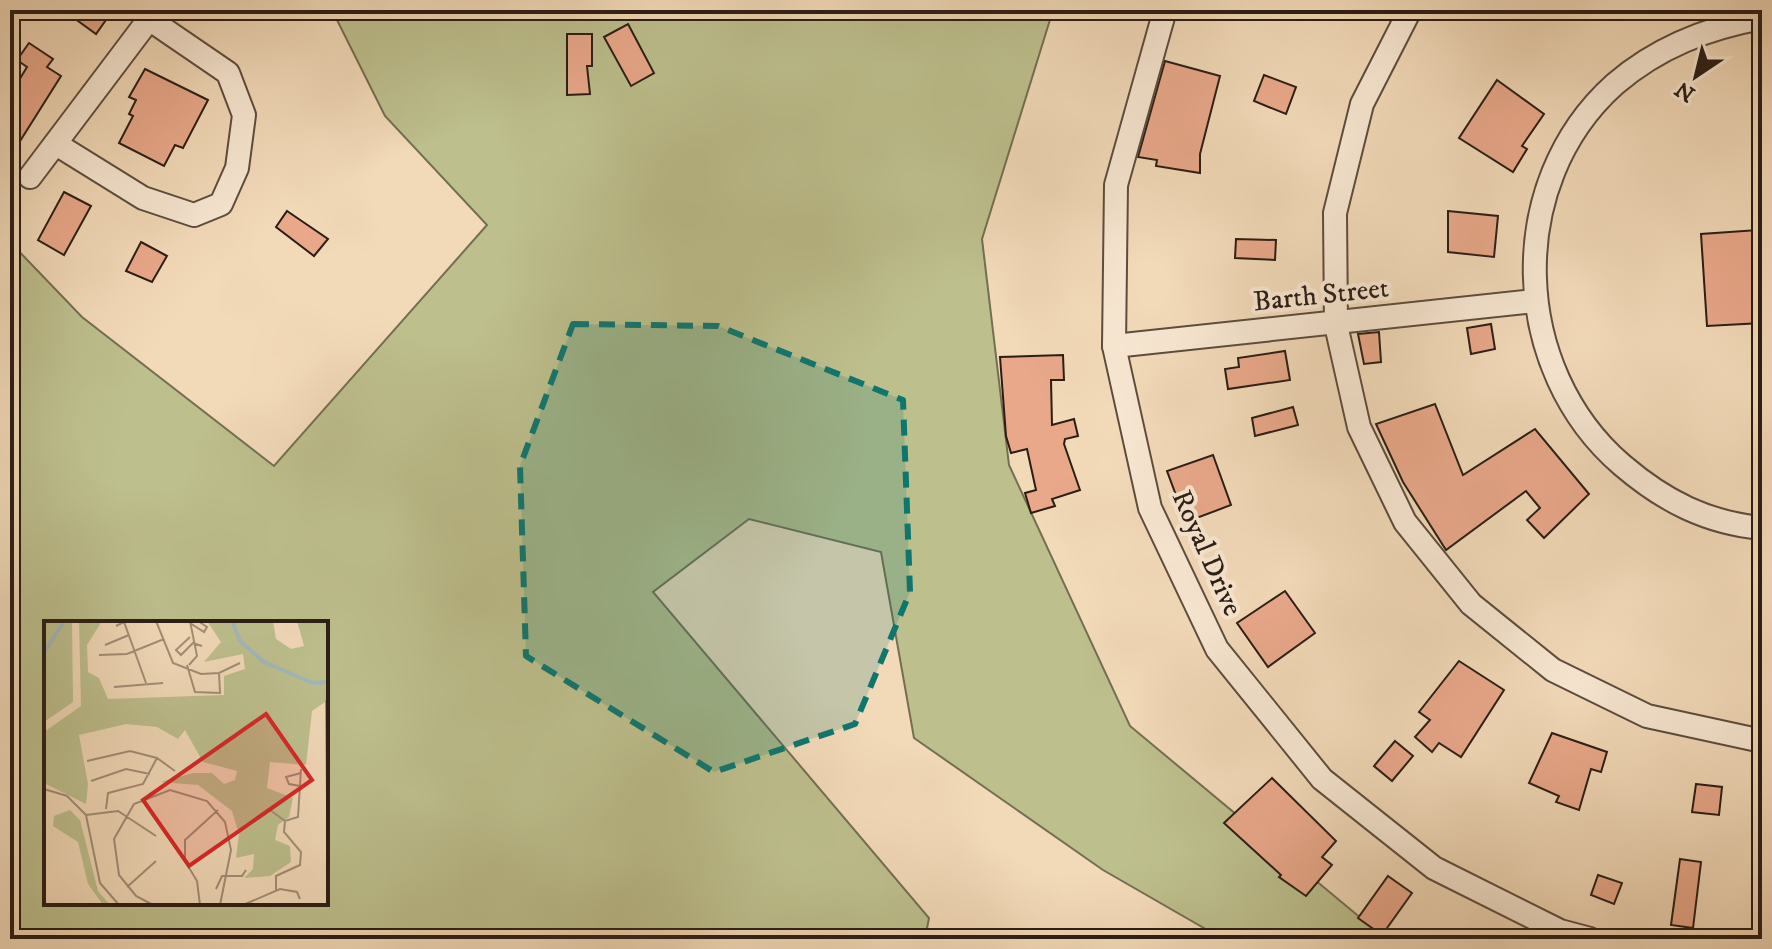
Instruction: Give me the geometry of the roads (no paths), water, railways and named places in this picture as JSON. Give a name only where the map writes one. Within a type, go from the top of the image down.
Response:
[{"type":"street","name":"Royal Drive","points":[[1165,10],[1116,185],[1114,346],[1150,508],[1217,649],[1322,779],[1434,868],[1560,931],[1590,939]]},
{"type":"street","points":[[1410,10],[1362,104],[1335,213],[1336,325],[1359,427],[1405,522],[1471,604],[1553,670],[1647,716],[1762,741]]},
{"type":"street","points":[[30,177],[152,14],[228,73],[244,115],[237,168],[221,204],[194,215],[143,198],[56,144]]},
{"type":"street","points":[[1762,18],[1717,26],[1662,50],[1614,85],[1576,131],[1549,184],[1535,241],[1534,301],[1554,376],[1595,443],[1655,494],[1727,525],[1762,528]]},
{"type":"street","name":"Barth Street","points":[[1114,346],[1336,325],[1534,301]]}]
